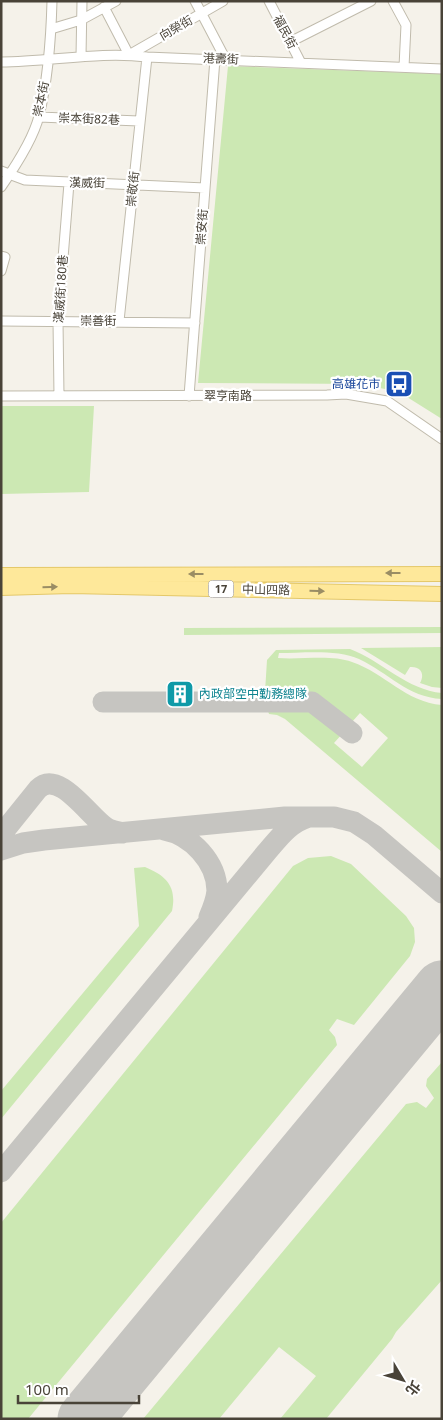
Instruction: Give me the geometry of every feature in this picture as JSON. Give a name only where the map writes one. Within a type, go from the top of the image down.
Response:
[{"type":"main road","name":"中山四路","points":[[1,575],[442,574]]},
{"type":"main road","name":"中山四路","points":[[1,588],[71,586],[442,594]]},
{"type":"street","name":"崇本街","points":[[1,187],[5,173],[20,158],[39,117],[49,59],[52,1]]},
{"type":"street","points":[[81,56],[82,1]]},
{"type":"street","points":[[51,30],[81,20],[116,1]]},
{"type":"street","points":[[195,1],[226,60]]},
{"type":"street","name":"向榮街","points":[[129,55],[223,1]]},
{"type":"street","name":"福民街","points":[[269,1],[301,63]]},
{"type":"street","points":[[290,42],[371,1]]},
{"type":"street","points":[[393,1],[406,25],[404,67]]},
{"type":"street","points":[[104,8],[129,55]]},
{"type":"street","name":"港壽街","points":[[1,62],[28,62],[81,56],[129,55],[442,68]]},
{"type":"street","name":"崇敬街","points":[[119,321],[147,57]]},
{"type":"street","name":"崇安街","points":[[189,396],[215,59]]},
{"type":"street","name":"崇本街82巷","points":[[39,117],[139,121]]},
{"type":"street","name":"漢威街","points":[[5,173],[25,180],[205,188]]},
{"type":"street","name":"漢威街180巷","points":[[59,396],[58,321],[69,183]]},
{"type":"street","points":[[1,256],[5,257],[1,271]]},
{"type":"street","name":"崇善街","points":[[1,321],[195,323]]},
{"type":"street","name":"翠亨南路","points":[[1,396],[346,394],[387,401],[442,439]]},
{"type":"green space","points":[[228,66],[442,74],[442,419],[399,392],[361,384],[198,383]]},
{"type":"green space","points":[[1,406],[94,406],[89,492],[1,494]]},
{"type":"green space","points":[[442,627],[442,633],[184,635],[184,628]]},
{"type":"green space","points":[[442,647],[442,688],[420,683],[422,674],[417,668],[410,667],[405,675],[361,648]]},
{"type":"green space","points":[[350,649],[362,654],[417,687],[442,693],[442,699],[418,694],[370,665],[350,656],[320,652],[279,653],[278,658],[335,658],[352,662],[375,673],[417,699],[442,705],[442,852],[285,719],[269,714],[267,708],[312,708],[343,733],[334,743],[362,767],[388,738],[360,713],[351,723],[315,697],[267,696],[265,692],[267,660],[276,650]]},
{"type":"green space","points":[[331,856],[351,864],[406,916],[414,928],[415,942],[410,956],[354,1025],[337,1019],[329,1030],[335,1037],[337,1045],[28,1419],[1,1419],[1,1223],[293,866],[308,858]]},
{"type":"green space","points":[[145,867],[159,874],[169,883],[173,895],[172,911],[1,1119],[1,1091],[139,926],[134,868]]},
{"type":"green space","points":[[442,1062],[442,1280],[396,1332],[326,1419],[280,1419],[316,1376],[279,1347],[219,1419],[143,1419],[406,1104],[417,1102],[426,1108],[434,1098],[426,1086],[427,1079]]},
{"type":"taxiway","points":[[103,702],[312,702],[352,733]]},
{"type":"taxiway","points":[[1,835],[38,789],[46,784],[65,789],[100,823],[110,830],[122,833]]},
{"type":"taxiway","points":[[1,850],[23,843],[44,840],[285,817],[334,817],[354,822],[374,835],[442,893]]},
{"type":"taxiway","points":[[1,1172],[275,842],[290,827],[309,817]]},
{"type":"taxiway","points":[[164,830],[174,833],[193,844],[213,870],[217,891],[209,917]]},
{"type":"runway","points":[[85,1419],[442,988]]},
{"type":"place","name":"高雄花市","points":[[399,384]]},
{"type":"place","name":"內政部空中勤務總隊","points":[[180,694]]}]
